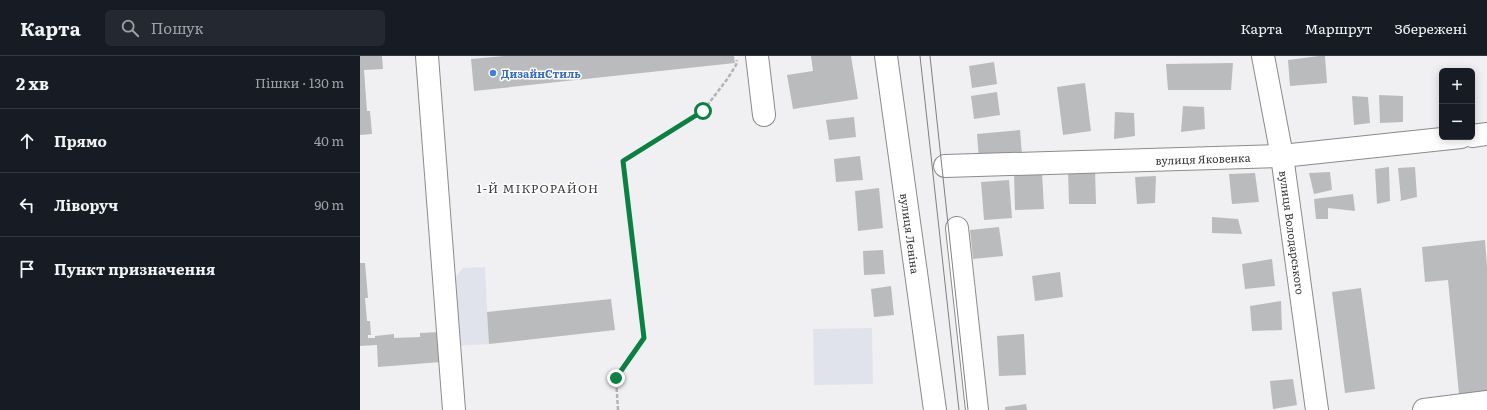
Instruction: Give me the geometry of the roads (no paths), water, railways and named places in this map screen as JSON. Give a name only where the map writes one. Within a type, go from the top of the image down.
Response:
[{"type":"street","points":[[427,56],[454,410]]},
{"type":"street","points":[[757,56],[764,115]]},
{"type":"street","name":"вулиця Леніна","points":[[886,56],[935,410]]},
{"type":"street","name":"вулиця Володарського","points":[[1263,56],[1282,156],[1313,390],[1317,410]]},
{"type":"street","points":[[1475,136],[1487,134]]},
{"type":"street","name":"вулиця Яковенка","points":[[945,166],[1282,156],[1439,139]]},
{"type":"street","points":[[957,228],[977,410]]},
{"type":"street","points":[[1424,410],[1487,402]]},
{"type":"tram line","points":[[920,56],[959,410]]},
{"type":"tram line","points":[[930,56],[968,410]]},
{"type":"place","name":"ДизайнСтиль","points":[[493,73]]},
{"type":"district","name":"1-Й МІКРОРАЙОН","points":[[538,188]]}]
